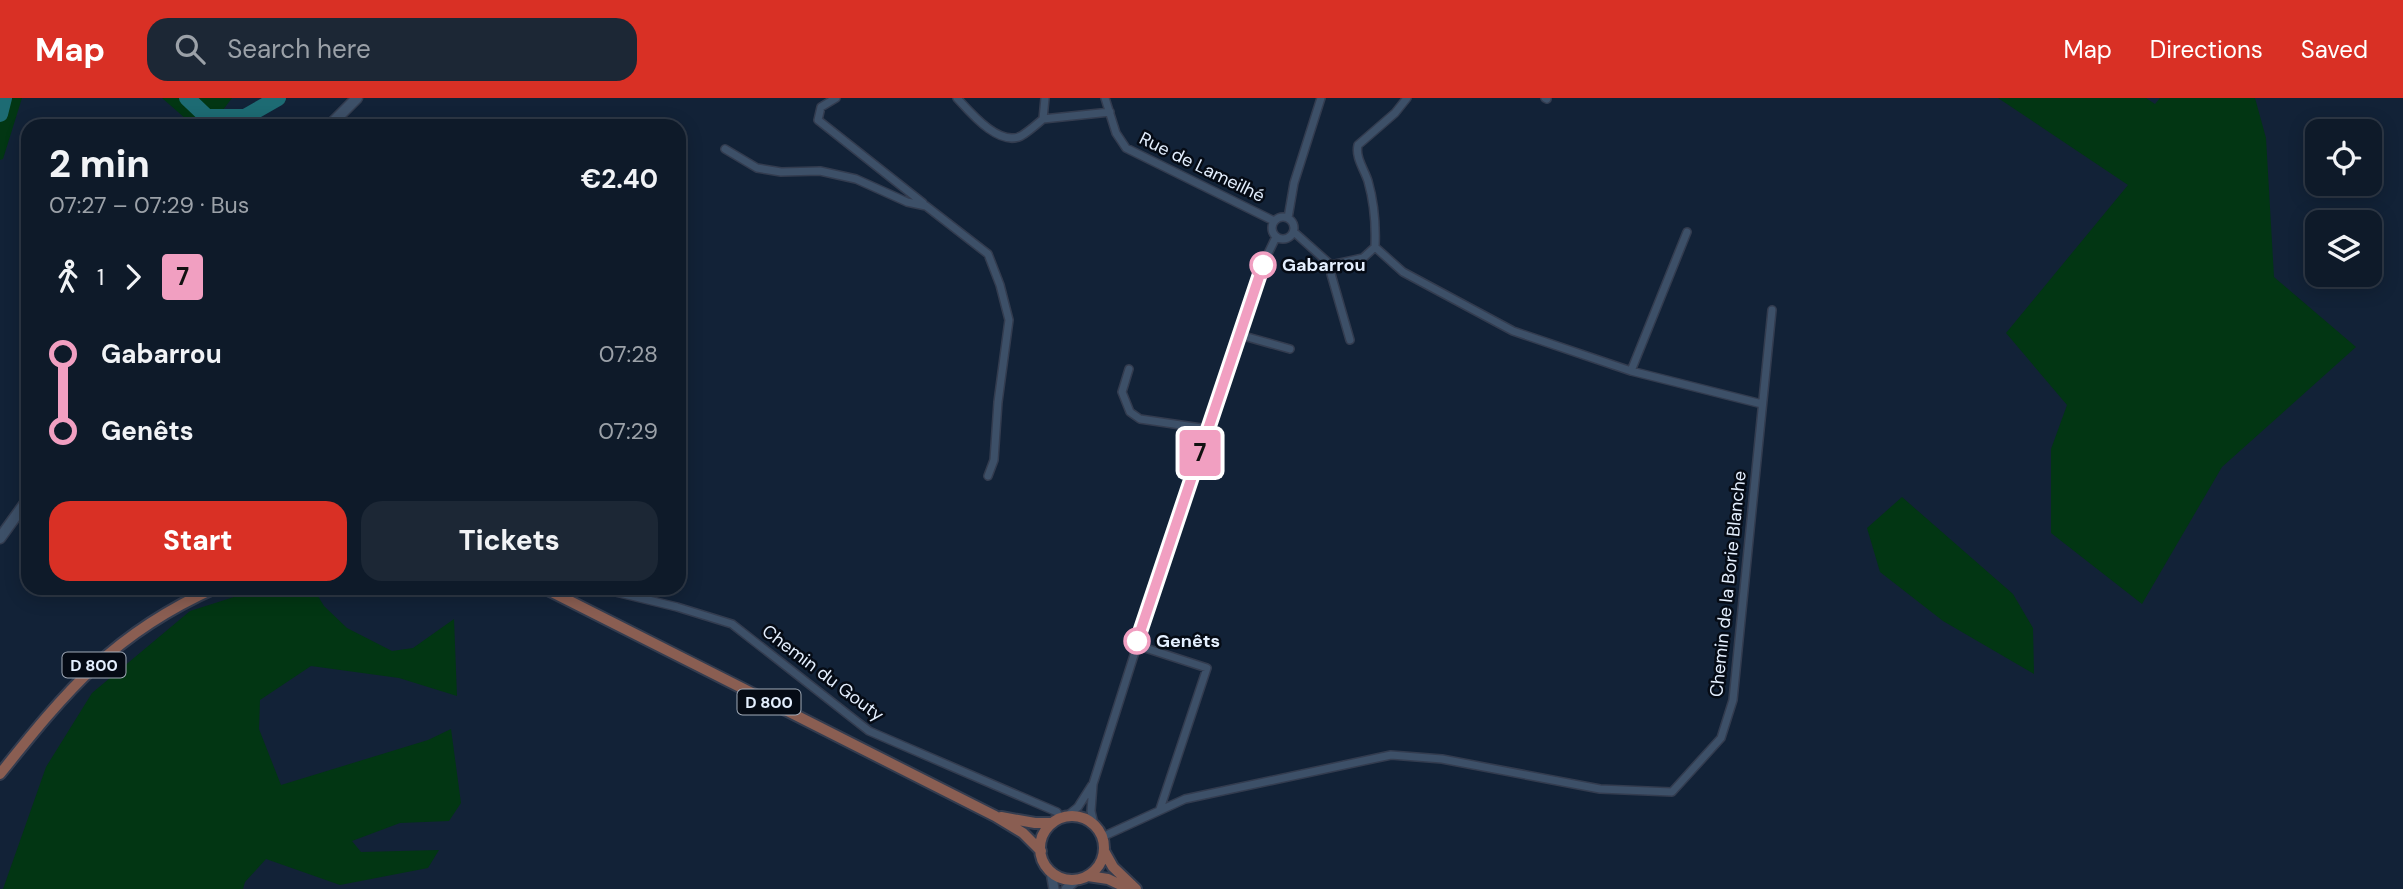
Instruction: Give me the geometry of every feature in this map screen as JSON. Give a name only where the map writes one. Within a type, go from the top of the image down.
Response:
[{"type":"main road","points":[[336,119],[357,98]]},
{"type":"main road","points":[[0,538],[21,509]]},
{"type":"main road","name":"D 800","points":[[0,774],[55,706],[103,657],[164,613],[201,595]]},
{"type":"main road","name":"D 800","points":[[558,595],[995,816],[1023,833],[1041,851]]},
{"type":"main road","name":"D 800","points":[[995,816],[1035,823],[1060,819]]},
{"type":"main road","points":[[1104,851],[1096,869],[1077,880],[1059,877],[1051,872],[1042,859],[1041,841],[1060,819],[1086,819],[1094,824],[1102,837],[1104,851],[1110,863],[1136,889]]},
{"type":"main road","points":[[1088,876],[1108,879],[1129,889]]},
{"type":"street","points":[[836,98],[821,107],[818,120],[988,254],[1009,320],[998,402],[994,460],[988,476]]},
{"type":"street","points":[[957,98],[979,122],[1005,138],[1019,138],[1043,119],[1110,112]]},
{"type":"street","points":[[1043,119],[1045,98]]},
{"type":"street","name":"Rue de Lameilhé","points":[[1105,98],[1116,133],[1126,148],[1274,222]]},
{"type":"street","points":[[1287,218],[1294,183],[1321,98]]},
{"type":"street","points":[[1407,98],[1395,113],[1358,145],[1356,151],[1368,181],[1374,209],[1375,247],[1403,272],[1513,331],[1631,371],[1762,404]]},
{"type":"street","points":[[725,149],[757,168],[781,172],[820,171],[856,179],[907,202],[926,206]]},
{"type":"street","points":[[1280,217],[1287,218],[1294,225],[1294,232],[1286,240],[1276,237],[1272,232],[1274,222],[1280,217]]},
{"type":"street","points":[[1294,232],[1331,265],[1331,274],[1350,340]]},
{"type":"street","points":[[1631,371],[1686,232]]},
{"type":"street","points":[[1094,824],[1091,811],[1093,784],[1136,645],[1264,262],[1276,237]]},
{"type":"street","points":[[1331,265],[1363,258],[1375,247]]},
{"type":"street","name":"Chemin de la Borie Blanche","points":[[1102,837],[1185,799],[1391,755],[1443,759],[1600,789],[1672,792],[1721,738],[1733,700],[1772,310]]},
{"type":"street","points":[[1240,335],[1290,349]]},
{"type":"street","points":[[1129,369],[1122,392],[1130,412],[1140,419],[1208,429]]},
{"type":"street","name":"Chemin du Gouty","points":[[622,595],[677,607],[732,624],[869,731],[1057,812],[1060,819]]},
{"type":"street","points":[[1136,645],[1207,667],[1160,809]]},
{"type":"street","points":[[1060,819],[1078,807],[1093,784]]},
{"type":"street","points":[[1051,872],[1054,889]]},
{"type":"street","points":[[1066,889],[1077,880]]},
{"type":"green space","points":[[0,98],[22,98],[3,159],[0,160]]},
{"type":"green space","points":[[162,98],[232,98],[216,119],[186,119]]},
{"type":"green space","points":[[1998,98],[2146,98],[2155,104],[2160,98],[2255,98],[2266,138],[2274,277],[2356,347],[2222,467],[2142,604],[2051,533],[2051,449],[2067,405],[2006,333],[2128,185]]},
{"type":"green space","points":[[1902,497],[2013,594],[2033,628],[2034,674],[1943,621],[1880,572],[1867,528]]},
{"type":"green space","points":[[240,595],[317,595],[324,606],[347,628],[392,651],[413,648],[454,619],[457,696],[399,678],[311,666],[260,700],[259,729],[281,785],[428,740],[451,729],[461,803],[449,821],[400,823],[352,841],[361,852],[439,850],[428,868],[340,885],[266,859],[245,882],[243,889],[3,889],[46,767],[92,693],[190,611]]},
{"type":"waterway","points":[[0,114],[4,98]]},
{"type":"waterway","points":[[187,98],[207,117],[245,117],[278,98]]},
{"type":"bus line","name":"7","points":[[1137,641],[1263,265]]},
{"type":"place","name":"Gabarrou","points":[[1263,265]]},
{"type":"place","name":"Genêts","points":[[1137,641]]}]
